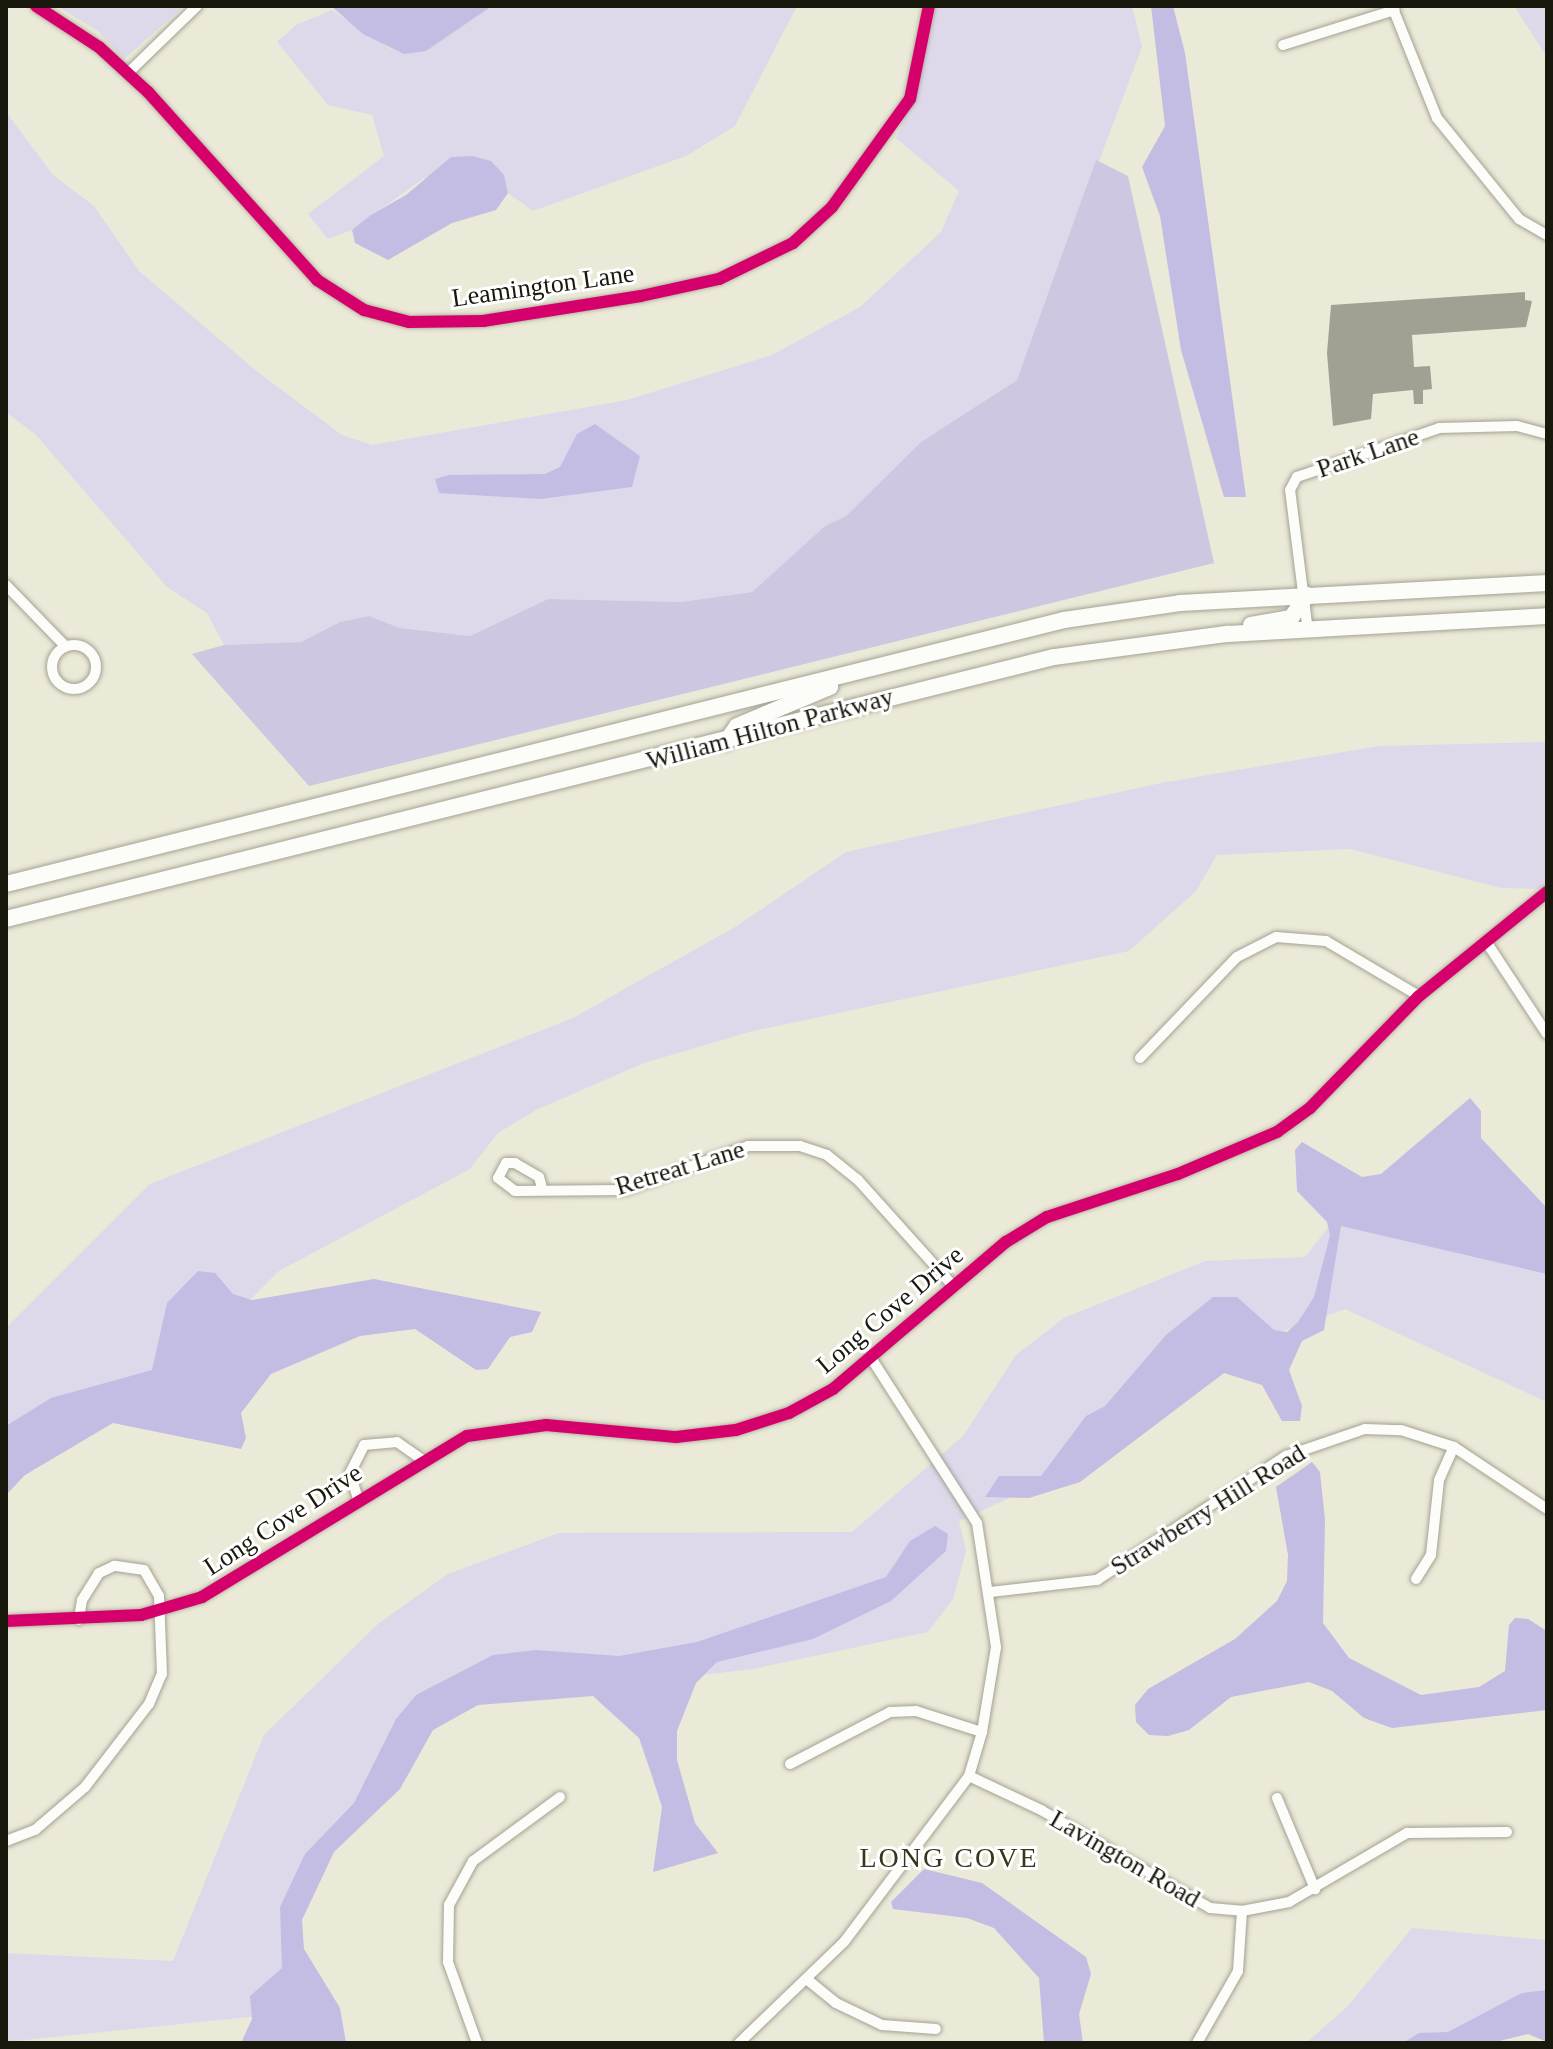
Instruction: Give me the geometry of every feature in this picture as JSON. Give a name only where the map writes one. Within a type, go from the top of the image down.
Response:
[{"type":"highway","name":"William Hilton Parkway","points":[[6,884],[879,667],[1122,610],[1307,595],[1547,583]]},
{"type":"highway","points":[[1170,639],[1291,618],[1307,595]]},
{"type":"highway","name":"William Hilton Parkway","points":[[6,919],[726,742],[1054,657],[1170,639],[1547,616]]},
{"type":"highway","points":[[726,742],[737,726],[879,667]]},
{"type":"street","name":"Leamington Lane","points":[[36,6],[128,73],[317,280],[364,310],[409,322],[483,321],[719,279],[793,243],[832,207],[910,99],[929,6]]},
{"type":"street","points":[[128,73],[197,6]]},
{"type":"street","points":[[1283,45],[1369,10],[1394,8],[1437,118],[1519,219],[1547,235]]},
{"type":"street","name":"Park Lane","points":[[1308,632],[1307,595],[1290,490],[1297,477],[1439,428],[1517,426],[1547,434]]},
{"type":"street","points":[[6,585],[66,647],[83,647],[95,659],[95,676],[83,688],[66,688],[54,675],[54,659],[66,647]]},
{"type":"street","name":"Long Cove Drive","points":[[6,1621],[79,1620],[161,1611],[202,1597],[274,1558],[421,1459],[467,1436],[499,1429],[546,1425],[676,1437],[736,1430],[789,1413],[871,1358],[953,1286],[1047,1217],[1178,1174],[1277,1132],[1310,1108],[1419,996],[1547,892]]},
{"type":"street","points":[[1140,1058],[1237,957],[1276,937],[1326,941],[1419,996]]},
{"type":"street","points":[[1487,943],[1547,1034]]},
{"type":"street","name":"Retreat Lane","points":[[542,1188],[624,1190],[748,1146],[800,1146],[827,1155],[858,1180],[953,1286]]},
{"type":"street","points":[[739,2043],[809,1981],[969,1776],[982,1732],[996,1647],[991,1592],[977,1523],[871,1358]]},
{"type":"street","name":"Strawberry Hill Road","points":[[991,1592],[1097,1580],[1286,1456],[1326,1437],[1365,1429],[1401,1430],[1454,1447],[1547,1509]]},
{"type":"street","points":[[358,1499],[350,1473],[364,1445],[397,1442],[421,1459]]},
{"type":"street","points":[[1416,1579],[1431,1555],[1439,1480],[1454,1447]]},
{"type":"street","points":[[6,1841],[35,1830],[62,1809],[149,1704],[164,1661],[161,1611],[155,1580],[144,1570],[114,1566],[91,1581],[79,1620]]},
{"type":"street","points":[[790,1764],[890,1712],[916,1711],[982,1732]]},
{"type":"street","name":"Lavington Road","points":[[969,1776],[1067,1824],[1183,1895],[1210,1908],[1242,1911],[1315,1889],[1407,1833],[1507,1832]]},
{"type":"street","points":[[477,2043],[448,1962],[449,1905],[473,1861],[560,1797]]},
{"type":"street","points":[[1277,1798],[1315,1889]]},
{"type":"street","points":[[1197,2043],[1238,1971],[1242,1911]]},
{"type":"street","points":[[809,1981],[871,2021],[936,2029]]},
{"type":"shaded area","points":[[57,6],[184,6],[124,59],[98,31]]},
{"type":"shaded area","points":[[331,6],[492,6],[426,51],[404,54],[363,34]]},
{"type":"shaded area","points":[[492,6],[797,6],[735,126],[686,156],[533,211],[508,193],[504,175],[424,178],[352,230],[328,239],[308,214],[384,156],[372,115],[328,105],[277,42],[296,25],[332,10],[391,49],[426,51]]},
{"type":"shaded area","points":[[936,6],[1132,6],[1142,47],[1017,380],[921,442],[846,516],[825,526],[752,592],[681,602],[548,599],[470,636],[400,628],[369,616],[340,622],[301,642],[224,645],[207,613],[167,587],[36,435],[6,412],[6,112],[53,175],[94,206],[139,271],[259,373],[342,435],[372,445],[627,400],[772,355],[860,307],[941,232],[959,191],[896,138],[917,92]]},
{"type":"shaded area","points":[[1151,6],[1173,6],[1185,53],[1246,497],[1224,497],[1181,350],[1160,216],[1142,167],[1165,126]]},
{"type":"shaded area","points":[[1514,6],[1547,6],[1547,57]]},
{"type":"shaded area","points":[[472,156],[491,161],[504,175],[508,193],[496,210],[452,223],[388,260],[355,243],[352,230],[371,215],[406,195],[451,157]]},
{"type":"shaded area","points":[[1096,160],[1128,176],[1214,563],[309,786],[192,654],[224,645],[301,642],[340,622],[369,616],[400,628],[470,636],[548,599],[681,602],[752,592],[825,526],[846,516],[921,442],[1017,380]]},
{"type":"shaded area","points":[[595,424],[640,456],[632,487],[540,499],[439,493],[435,479],[449,475],[545,474],[560,467],[577,434]]},
{"type":"shaded area","points":[[1547,742],[1547,889],[1501,888],[1350,849],[1217,855],[1196,891],[1129,951],[749,1032],[644,1063],[536,1110],[498,1133],[470,1169],[279,1271],[218,1332],[6,1468],[6,1328],[150,1184],[573,1018],[735,927],[846,852],[1161,783],[1379,746]]},
{"type":"shaded area","points":[[1470,1098],[1481,1111],[1481,1138],[1547,1208],[1547,1274],[1341,1226],[1324,1330],[1302,1341],[1289,1370],[1302,1406],[1300,1421],[1282,1421],[1262,1385],[1224,1373],[1080,1482],[1029,1498],[985,1497],[999,1476],[1041,1476],[1086,1416],[1105,1406],[1166,1335],[1213,1297],[1237,1297],[1274,1330],[1287,1332],[1298,1322],[1314,1297],[1330,1235],[1327,1222],[1297,1191],[1295,1150],[1302,1142],[1362,1177],[1381,1174]]},
{"type":"shaded area","points":[[1345,1206],[1547,1240],[1547,1402],[1345,1309],[1246,1344],[1067,1472],[959,1521],[966,1551],[953,1599],[928,1632],[753,1669],[433,1706],[301,1891],[277,2014],[6,2042],[6,1953],[173,1961],[264,1735],[378,1624],[448,1574],[559,1533],[852,1532],[963,1436],[1016,1355],[1064,1318],[1205,1261],[1305,1257]]},
{"type":"shaded area","points":[[198,1271],[215,1273],[233,1294],[252,1300],[374,1279],[541,1312],[532,1332],[510,1337],[488,1369],[476,1370],[415,1329],[360,1336],[271,1374],[241,1413],[246,1438],[241,1449],[113,1423],[25,1475],[6,1495],[6,1426],[51,1398],[152,1370],[167,1303]]},
{"type":"shaded area","points":[[1312,1462],[1320,1472],[1325,1520],[1323,1623],[1349,1658],[1421,1695],[1479,1687],[1505,1671],[1509,1625],[1515,1618],[1528,1619],[1547,1631],[1547,1710],[1392,1728],[1364,1718],[1332,1691],[1309,1682],[1231,1697],[1189,1730],[1168,1736],[1149,1735],[1136,1722],[1135,1705],[1148,1689],[1235,1639],[1277,1601],[1287,1581],[1288,1555],[1276,1487]]},
{"type":"shaded area","points":[[935,1526],[948,1534],[946,1551],[891,1601],[813,1639],[717,1662],[696,1683],[677,1731],[677,1760],[695,1823],[718,1853],[653,1872],[662,1807],[651,1773],[639,1738],[593,1696],[478,1705],[433,1730],[400,1789],[334,1852],[302,1920],[304,1949],[340,2008],[346,2043],[241,2043],[252,2019],[250,1996],[282,1968],[280,1907],[305,1854],[354,1803],[396,1719],[416,1695],[493,1655],[536,1650],[619,1656],[697,1642],[886,1577],[910,1541]]},
{"type":"shaded area","points":[[924,1869],[982,1883],[1086,1957],[1091,1974],[1079,2014],[1083,2043],[1044,2043],[1039,1978],[994,1928],[967,1918],[893,1909],[891,1902]]},
{"type":"shaded area","points":[[1412,1928],[1547,1940],[1547,2017],[1455,2043],[1306,2043],[1348,2006]]},
{"type":"shaded area","points":[[1547,1990],[1547,2042],[1528,2034],[1491,2043],[1403,2043],[1419,2033],[1448,2032],[1522,1993]]},
{"type":"building","points":[[1525,292],[1525,300],[1532,301],[1526,327],[1412,335],[1414,367],[1430,366],[1432,389],[1423,390],[1423,404],[1414,404],[1413,390],[1373,394],[1371,419],[1333,426],[1327,353],[1331,305]]},
{"type":"cycle path","points":[[36,6],[99,47],[148,92],[317,280],[364,310],[409,322],[483,321],[641,296],[719,279],[793,243],[832,207],[910,99],[929,6]]},
{"type":"cycle path","points":[[6,1621],[141,1615],[202,1597],[467,1436],[546,1425],[676,1437],[736,1430],[789,1413],[833,1389],[1006,1242],[1047,1217],[1178,1174],[1277,1132],[1310,1108],[1419,996],[1547,892]]},
{"type":"district","name":"LONG COVE","points":[[949,1858]]}]
